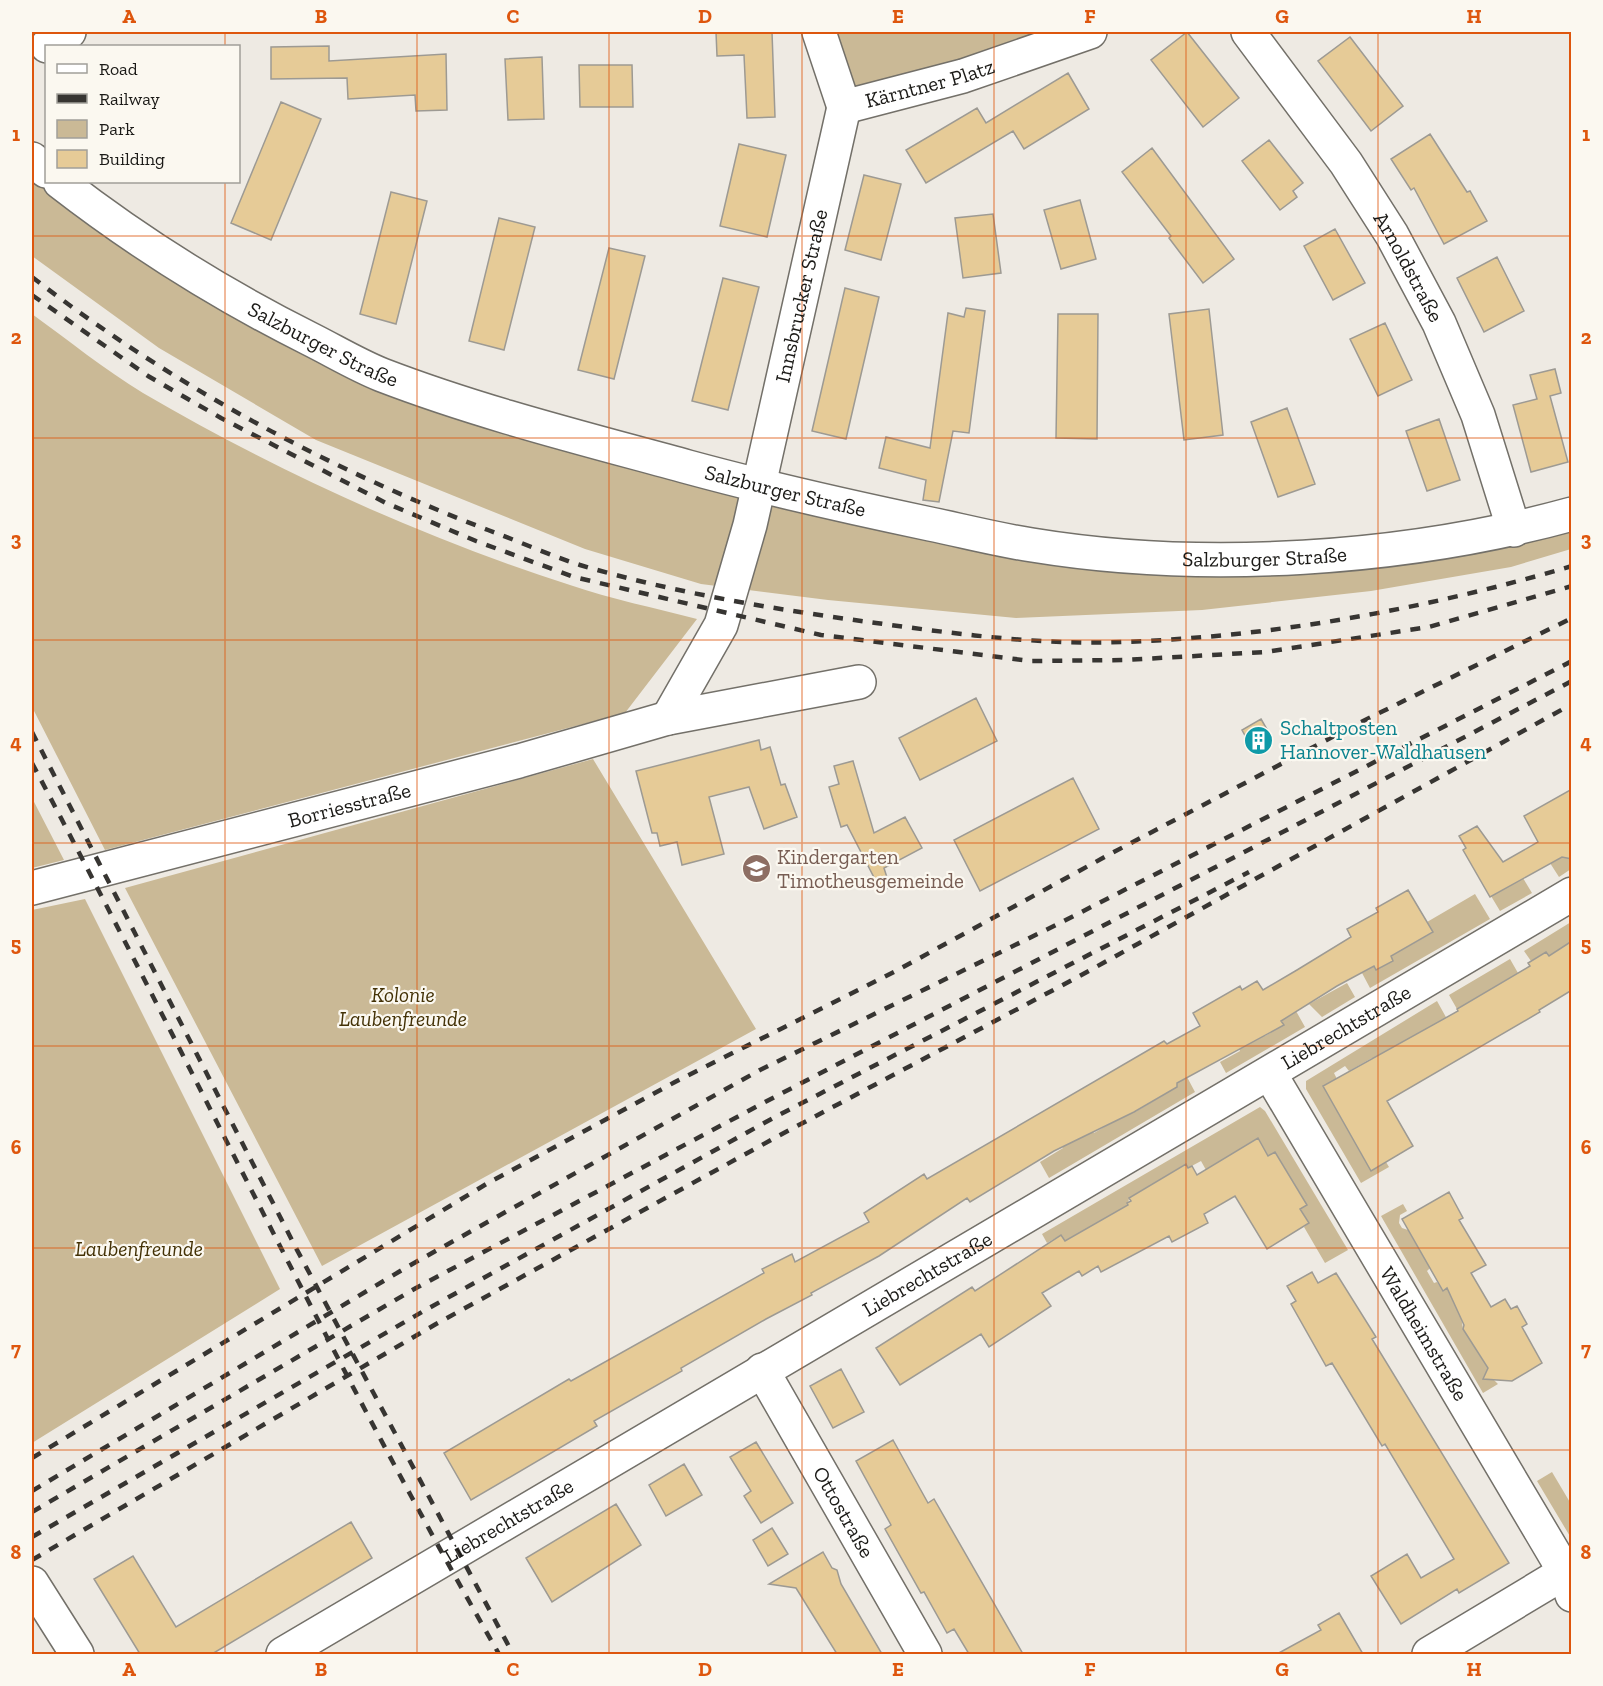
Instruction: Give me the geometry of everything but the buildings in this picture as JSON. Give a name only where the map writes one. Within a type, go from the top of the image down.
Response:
[{"type":"street","points":[[50,45],[69,32]]},
{"type":"street","name":"Kärntner Platz","points":[[819,32],[844,106],[963,76],[1090,32]]},
{"type":"street","name":"Arnoldstraße","points":[[1248,32],[1346,163],[1392,235],[1439,323],[1478,415],[1514,530]]},
{"type":"street","points":[[32,60],[45,49]]},
{"type":"street","name":"Innsbrucker Straße","points":[[760,486],[844,106]]},
{"type":"street","points":[[32,159],[45,170]]},
{"type":"street","name":"Salzburger Straße","points":[[61,183],[190,275],[380,374],[534,424],[760,486],[1032,545],[1121,555],[1211,559],[1296,557],[1406,547],[1514,530],[1572,514]]},
{"type":"street","points":[[668,718],[721,625],[760,486]]},
{"type":"street","name":"Borriesstraße","points":[[32,888],[500,766],[668,718],[859,682]]},
{"type":"street","name":"Liebrechtstraße","points":[[283,1654],[1572,894]]},
{"type":"street","name":"Waldheimstraße","points":[[1270,1074],[1569,1578]]},
{"type":"street","name":"Ottostraße","points":[[762,1370],[925,1654]]},
{"type":"street","points":[[1429,1654],[1569,1578]]},
{"type":"street","points":[[32,1583],[77,1654]]},
{"type":"green space","points":[[819,32],[1090,32],[844,107]]},
{"type":"green space","points":[[32,159],[45,168],[45,183],[68,183],[286,327],[761,486],[1211,559],[1571,514],[1571,549],[1511,567],[1371,591],[1202,610],[1016,618],[828,600],[701,584],[585,549],[316,440],[159,348],[32,256]]},
{"type":"green space","points":[[32,314],[143,393],[246,450],[351,501],[514,566],[601,595],[697,619],[625,713],[105,850],[32,707]]},
{"type":"green space","name":"Kolonie Laubenfreunde","points":[[593,759],[756,1029],[322,1266],[125,888]]},
{"type":"green space","points":[[32,798],[64,860],[32,868]]},
{"type":"green space","points":[[1564,856],[1571,856],[1571,869],[1559,877],[1550,863]]},
{"type":"green space","points":[[1523,878],[1532,893],[1500,911],[1491,896]]},
{"type":"green space","points":[[1475,894],[1490,919],[1370,988],[1362,973],[1374,966],[1377,970],[1392,961],[1391,956],[1432,933],[1427,922]]},
{"type":"green space","name":"Laubenfreunde","points":[[85,899],[280,1289],[32,1443],[32,910]]},
{"type":"green space","points":[[1571,922],[1571,942],[1549,956],[1546,952],[1531,961],[1524,951]]},
{"type":"green space","points":[[1510,959],[1518,973],[1457,1009],[1449,995]]},
{"type":"green space","points":[[1347,983],[1355,997],[1322,1017],[1309,1004]]},
{"type":"green space","points":[[1437,1001],[1452,1028],[1373,1060],[1372,1058],[1349,1071],[1345,1066],[1334,1073],[1337,1079],[1323,1086],[1371,1170],[1386,1162],[1389,1167],[1361,1183],[1306,1089],[1306,1081]]},
{"type":"green space","points":[[1296,1011],[1305,1027],[1226,1073],[1220,1062],[1240,1051],[1237,1045],[1261,1031],[1265,1036],[1283,1025],[1281,1020]]},
{"type":"green space","points":[[1187,1077],[1195,1092],[1049,1178],[1040,1162],[1063,1148],[1062,1145],[1090,1128],[1094,1133],[1133,1110],[1135,1112],[1162,1096],[1165,1090],[1170,1091],[1177,1087],[1177,1083]]},
{"type":"green space","points":[[1260,1107],[1265,1111],[1348,1250],[1325,1263],[1304,1227],[1309,1223],[1300,1209],[1307,1205],[1275,1152],[1268,1156],[1258,1139],[1206,1170],[1201,1161],[1188,1168],[1186,1164],[1129,1198],[1128,1205],[1065,1241],[1061,1235],[1047,1243],[1042,1234]]},
{"type":"green space","points":[[1403,1204],[1407,1211],[1400,1215],[1399,1223],[1402,1228],[1408,1230],[1430,1268],[1427,1271],[1434,1283],[1437,1282],[1443,1290],[1456,1283],[1463,1329],[1488,1368],[1486,1372],[1498,1384],[1483,1393],[1381,1216]]},
{"type":"green space","points":[[1552,1472],[1571,1504],[1571,1538],[1537,1481]]},
{"type":"railway","points":[[32,277],[138,353],[194,387],[309,451],[368,479],[428,506],[580,565],[652,584],[727,600],[967,635],[1060,642],[1121,642],[1235,634],[1349,618],[1461,595],[1572,566]]},
{"type":"railway","points":[[32,295],[148,376],[221,418],[386,503],[476,541],[574,577],[821,635],[1031,661],[1124,660],[1265,652],[1429,627],[1572,586]]},
{"type":"railway","points":[[32,1458],[488,1183],[675,1082],[894,972],[1112,853],[1359,723],[1572,618]]},
{"type":"railway","points":[[32,1491],[407,1267],[760,1070],[1056,925],[1572,661]]},
{"type":"railway","points":[[32,1512],[416,1288],[767,1101],[1572,681]]},
{"type":"railway","points":[[32,1560],[436,1324],[782,1134],[1076,978],[1572,704]]},
{"type":"railway","points":[[32,732],[296,1248],[513,1654]]},
{"type":"railway","points":[[32,763],[319,1322],[437,1544],[499,1654]]},
{"type":"railway","points":[[32,1537],[429,1308],[775,1117],[1249,872]]},
{"type":"place","name":"Schaltposten Hannover-Waldhausen","points":[[1259,740]]},
{"type":"place","name":"Kindergarten Timotheusgemeinde","points":[[756,869]]}]
